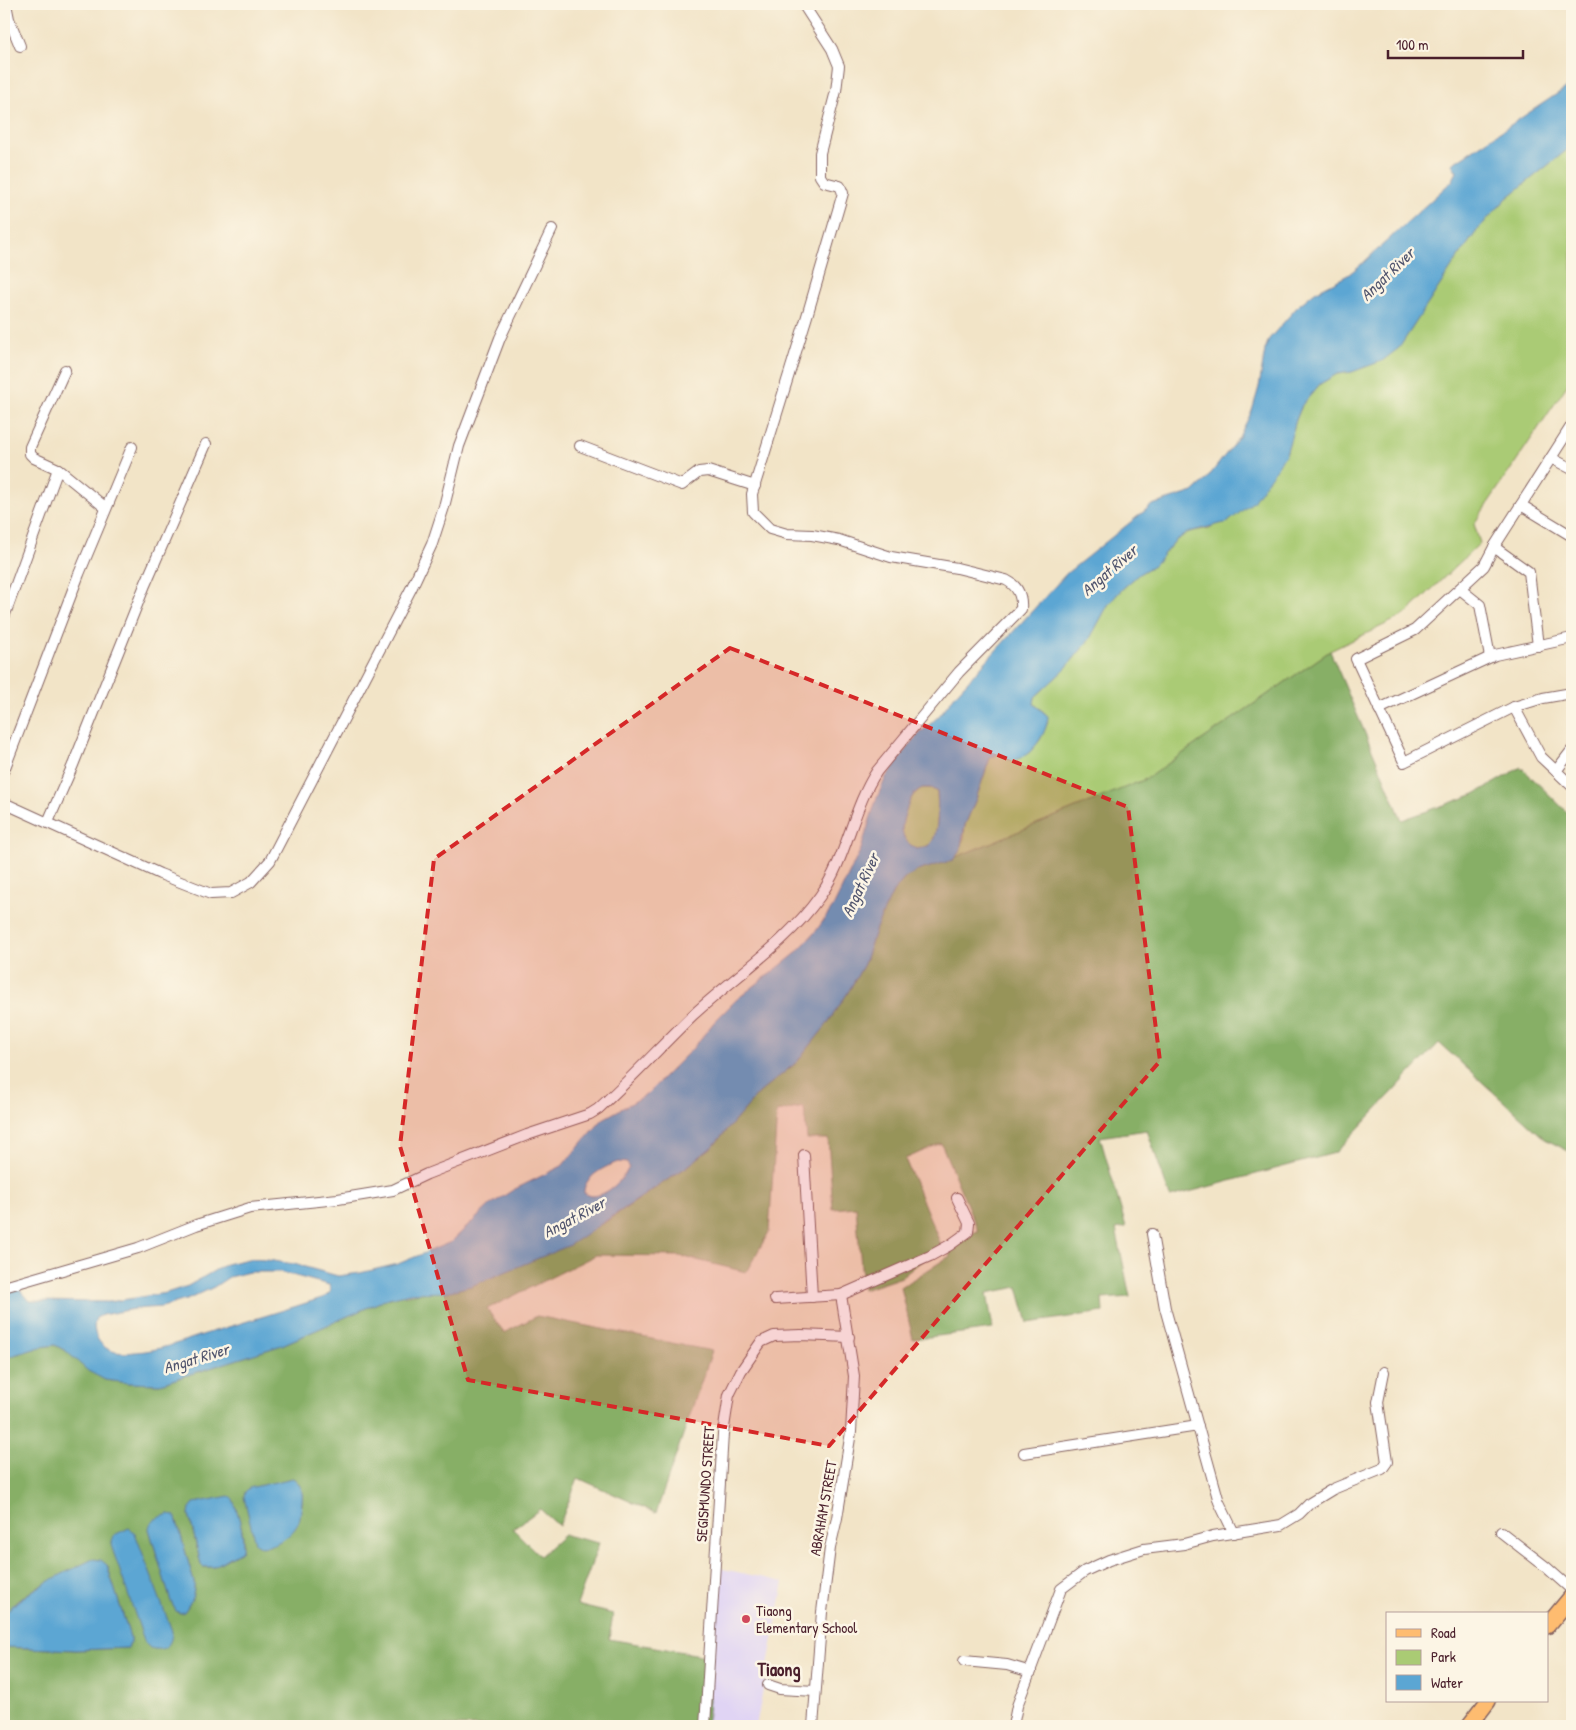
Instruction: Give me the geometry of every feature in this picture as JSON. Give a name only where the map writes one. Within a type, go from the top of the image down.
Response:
[{"type":"main road","points":[[1548,1625],[1572,1596]]},
{"type":"main road","points":[[1469,1726],[1487,1702]]},
{"type":"street","points":[[6,4],[9,19],[20,46]]},
{"type":"street","points":[[4,1287],[138,1248],[196,1225],[250,1208],[338,1199],[393,1190],[427,1174],[527,1135],[590,1114],[626,1083],[694,1015],[789,934],[830,882],[867,788],[878,772],[959,672],[1021,609],[1022,599],[1013,584],[1006,580],[957,568],[891,556],[839,540],[812,535],[787,534],[770,529],[753,512],[752,494],[843,193],[840,186],[824,182],[820,176],[820,153],[836,91],[838,66],[832,49],[803,4]]},
{"type":"street","points":[[4,803],[160,874],[211,894],[231,893],[251,882],[270,861],[420,570],[438,526],[459,446],[500,338],[552,229]]},
{"type":"street","points":[[65,370],[30,448],[30,454],[34,458],[58,469],[106,508]]},
{"type":"street","points":[[1572,425],[1494,547],[1484,566],[1415,630],[1356,659],[1404,762],[1514,707],[1543,698],[1572,693]]},
{"type":"street","points":[[48,822],[73,765],[145,585],[206,444]]},
{"type":"street","points":[[580,446],[682,485],[699,472],[708,471],[755,486]]},
{"type":"street","points":[[4,770],[78,574],[132,447]]},
{"type":"street","points":[[1551,458],[1572,469]]},
{"type":"street","points":[[4,617],[58,469]]},
{"type":"street","points":[[1521,505],[1572,536]]},
{"type":"street","points":[[1494,547],[1529,572],[1538,646]]},
{"type":"street","points":[[1460,589],[1480,605],[1490,657]]},
{"type":"street","points":[[1379,709],[1495,654],[1572,638]]},
{"type":"street","points":[[1514,707],[1541,757],[1572,786]]},
{"type":"street","points":[[1556,771],[1572,750]]},
{"type":"street","points":[[804,1155],[812,1297]]},
{"type":"street","points":[[775,1299],[842,1295],[930,1256],[950,1245],[968,1232],[968,1223],[957,1198]]},
{"type":"street","points":[[1152,1234],[1165,1308],[1219,1502],[1234,1533]]},
{"type":"street","name":"ABRAHAM STREET","points":[[813,1726],[829,1557],[851,1432],[854,1376],[842,1295]]},
{"type":"street","name":"SEGISMUNDO STREET","points":[[705,1726],[723,1434],[729,1395],[740,1371],[761,1342],[774,1336],[849,1337]]},
{"type":"street","points":[[1013,1726],[1018,1706],[1061,1589],[1085,1571],[1109,1560],[1144,1549],[1184,1544],[1213,1536],[1281,1526],[1299,1514],[1310,1503],[1333,1489],[1382,1469],[1387,1462],[1378,1402],[1384,1372]]},
{"type":"street","points":[[1024,1453],[1198,1426]]},
{"type":"street","points":[[1501,1532],[1572,1590]]},
{"type":"street","points":[[964,1661],[1007,1665],[1031,1672]]},
{"type":"street","points":[[768,1685],[780,1689],[815,1691]]},
{"type":"highlighted area","points":[[730,648],[1128,807],[1160,1061],[829,1446],[468,1380],[400,1146],[434,859]]},
{"type":"shaded area","name":"Tiaong Elementary School","points":[[718,1568],[784,1582],[756,1726],[707,1726]]},
{"type":"green space","points":[[1572,146],[1572,378],[1474,524],[1480,543],[1405,615],[1330,651],[1146,779],[953,860],[964,838],[965,825],[990,758],[1000,753],[1009,760],[1029,753],[1040,740],[1048,722],[1045,713],[1034,704],[1035,697],[1066,668],[1089,640],[1108,605],[1121,590],[1139,574],[1154,565],[1175,541],[1189,532],[1210,528],[1286,454],[1302,405],[1320,384],[1337,374],[1352,372],[1399,348],[1479,228],[1507,198]]},
{"type":"green space","points":[[1330,651],[1402,820],[1475,794],[1521,767],[1572,817],[1572,1153],[1545,1139],[1439,1043],[1335,1153],[1170,1197],[1147,1130],[1100,1137],[1126,1227],[1116,1229],[1130,1297],[1102,1299],[1103,1312],[1028,1323],[1018,1287],[987,1293],[993,1329],[913,1339],[901,1287],[950,1256],[946,1243],[978,1231],[941,1143],[905,1159],[941,1245],[902,1277],[863,1290],[856,1207],[833,1209],[828,1139],[807,1139],[804,1107],[777,1112],[769,1232],[746,1272],[680,1256],[596,1255],[487,1309],[504,1333],[537,1316],[712,1351],[656,1513],[578,1478],[559,1526],[540,1509],[513,1529],[540,1556],[564,1535],[599,1543],[577,1605],[613,1614],[609,1639],[712,1657],[707,1726],[4,1726],[4,1647],[76,1650],[127,1648],[130,1643],[130,1637],[107,1565],[39,1586],[17,1601],[4,1614],[4,1358],[41,1347],[55,1345],[105,1380],[160,1384],[282,1345],[389,1298],[426,1292],[604,1223],[688,1166],[713,1146],[759,1093],[797,1062],[825,1027],[847,994],[864,964],[876,928],[893,892],[905,878],[917,871],[939,864],[1146,779]],"holes":[[[303,1492],[300,1516],[292,1531],[282,1539],[266,1547]],[[190,1508],[236,1508],[243,1536],[241,1551],[213,1567],[203,1567],[189,1514]],[[176,1518],[194,1582],[192,1598],[184,1612],[176,1611],[171,1601],[149,1529]]]},
{"type":"green space","points":[[922,788],[931,788],[937,792],[937,819],[934,839],[926,846],[917,849],[907,842],[902,828],[907,805]]},
{"type":"water","name":"Angat River","points":[[1572,84],[1572,146],[1507,198],[1479,228],[1399,348],[1382,361],[1352,372],[1337,374],[1320,384],[1302,405],[1286,454],[1253,502],[1228,522],[1189,532],[1175,541],[1154,565],[1139,574],[1108,605],[1089,640],[1066,668],[1035,697],[1034,704],[1048,716],[1045,729],[1037,743],[1026,755],[1014,760],[1010,760],[1000,753],[990,758],[965,825],[960,851],[953,860],[917,871],[905,878],[893,892],[876,928],[864,964],[825,1027],[797,1062],[759,1093],[713,1146],[688,1166],[568,1246],[471,1286],[446,1292],[410,1293],[389,1298],[282,1345],[160,1384],[105,1380],[88,1371],[66,1351],[55,1345],[41,1347],[4,1358],[4,1285],[19,1290],[30,1301],[109,1302],[166,1293],[188,1286],[226,1264],[248,1259],[294,1264],[338,1276],[360,1273],[398,1264],[451,1242],[490,1205],[513,1190],[562,1166],[603,1119],[646,1095],[693,1048],[715,1021],[736,1000],[794,955],[816,931],[833,907],[861,849],[876,800],[886,777],[917,736],[939,716],[956,694],[1067,573],[1152,505],[1193,492],[1206,480],[1239,437],[1252,411],[1269,339],[1299,305],[1315,292],[1348,275],[1452,181],[1457,172],[1452,164]],"holes":[[[922,788],[931,788],[937,792],[937,818],[934,839],[926,846],[917,849],[904,837],[902,828],[910,800]],[[618,1162],[627,1163],[629,1167],[622,1179],[610,1189],[597,1196],[590,1196],[584,1193],[587,1182],[602,1169]],[[249,1272],[281,1272],[329,1285],[331,1291],[325,1297],[153,1350],[130,1353],[116,1352],[101,1344],[95,1334],[94,1323],[96,1318],[102,1315],[134,1309],[162,1307],[189,1299],[214,1287],[229,1277]]]},
{"type":"water","points":[[293,1478],[300,1486],[302,1492],[301,1514],[298,1524],[290,1534],[279,1542],[261,1547],[255,1543],[244,1497],[245,1492],[249,1488]]},
{"type":"water","points":[[229,1496],[233,1499],[241,1525],[243,1546],[241,1551],[213,1567],[203,1567],[189,1514],[190,1508],[194,1503]]},
{"type":"water","points":[[169,1514],[174,1515],[176,1518],[194,1582],[191,1601],[184,1612],[180,1613],[176,1611],[171,1602],[149,1529],[153,1521]]},
{"type":"water","points":[[129,1528],[135,1533],[172,1631],[171,1641],[163,1648],[150,1648],[145,1643],[111,1545],[114,1535]]},
{"type":"water","points":[[93,1559],[101,1560],[107,1565],[130,1637],[128,1648],[76,1650],[4,1647],[4,1614],[35,1589]]},
{"type":"place","name":"Tiaong Elementary School","points":[[746,1619]]},
{"type":"district","name":"Tiaong","points":[[779,1669]]}]
